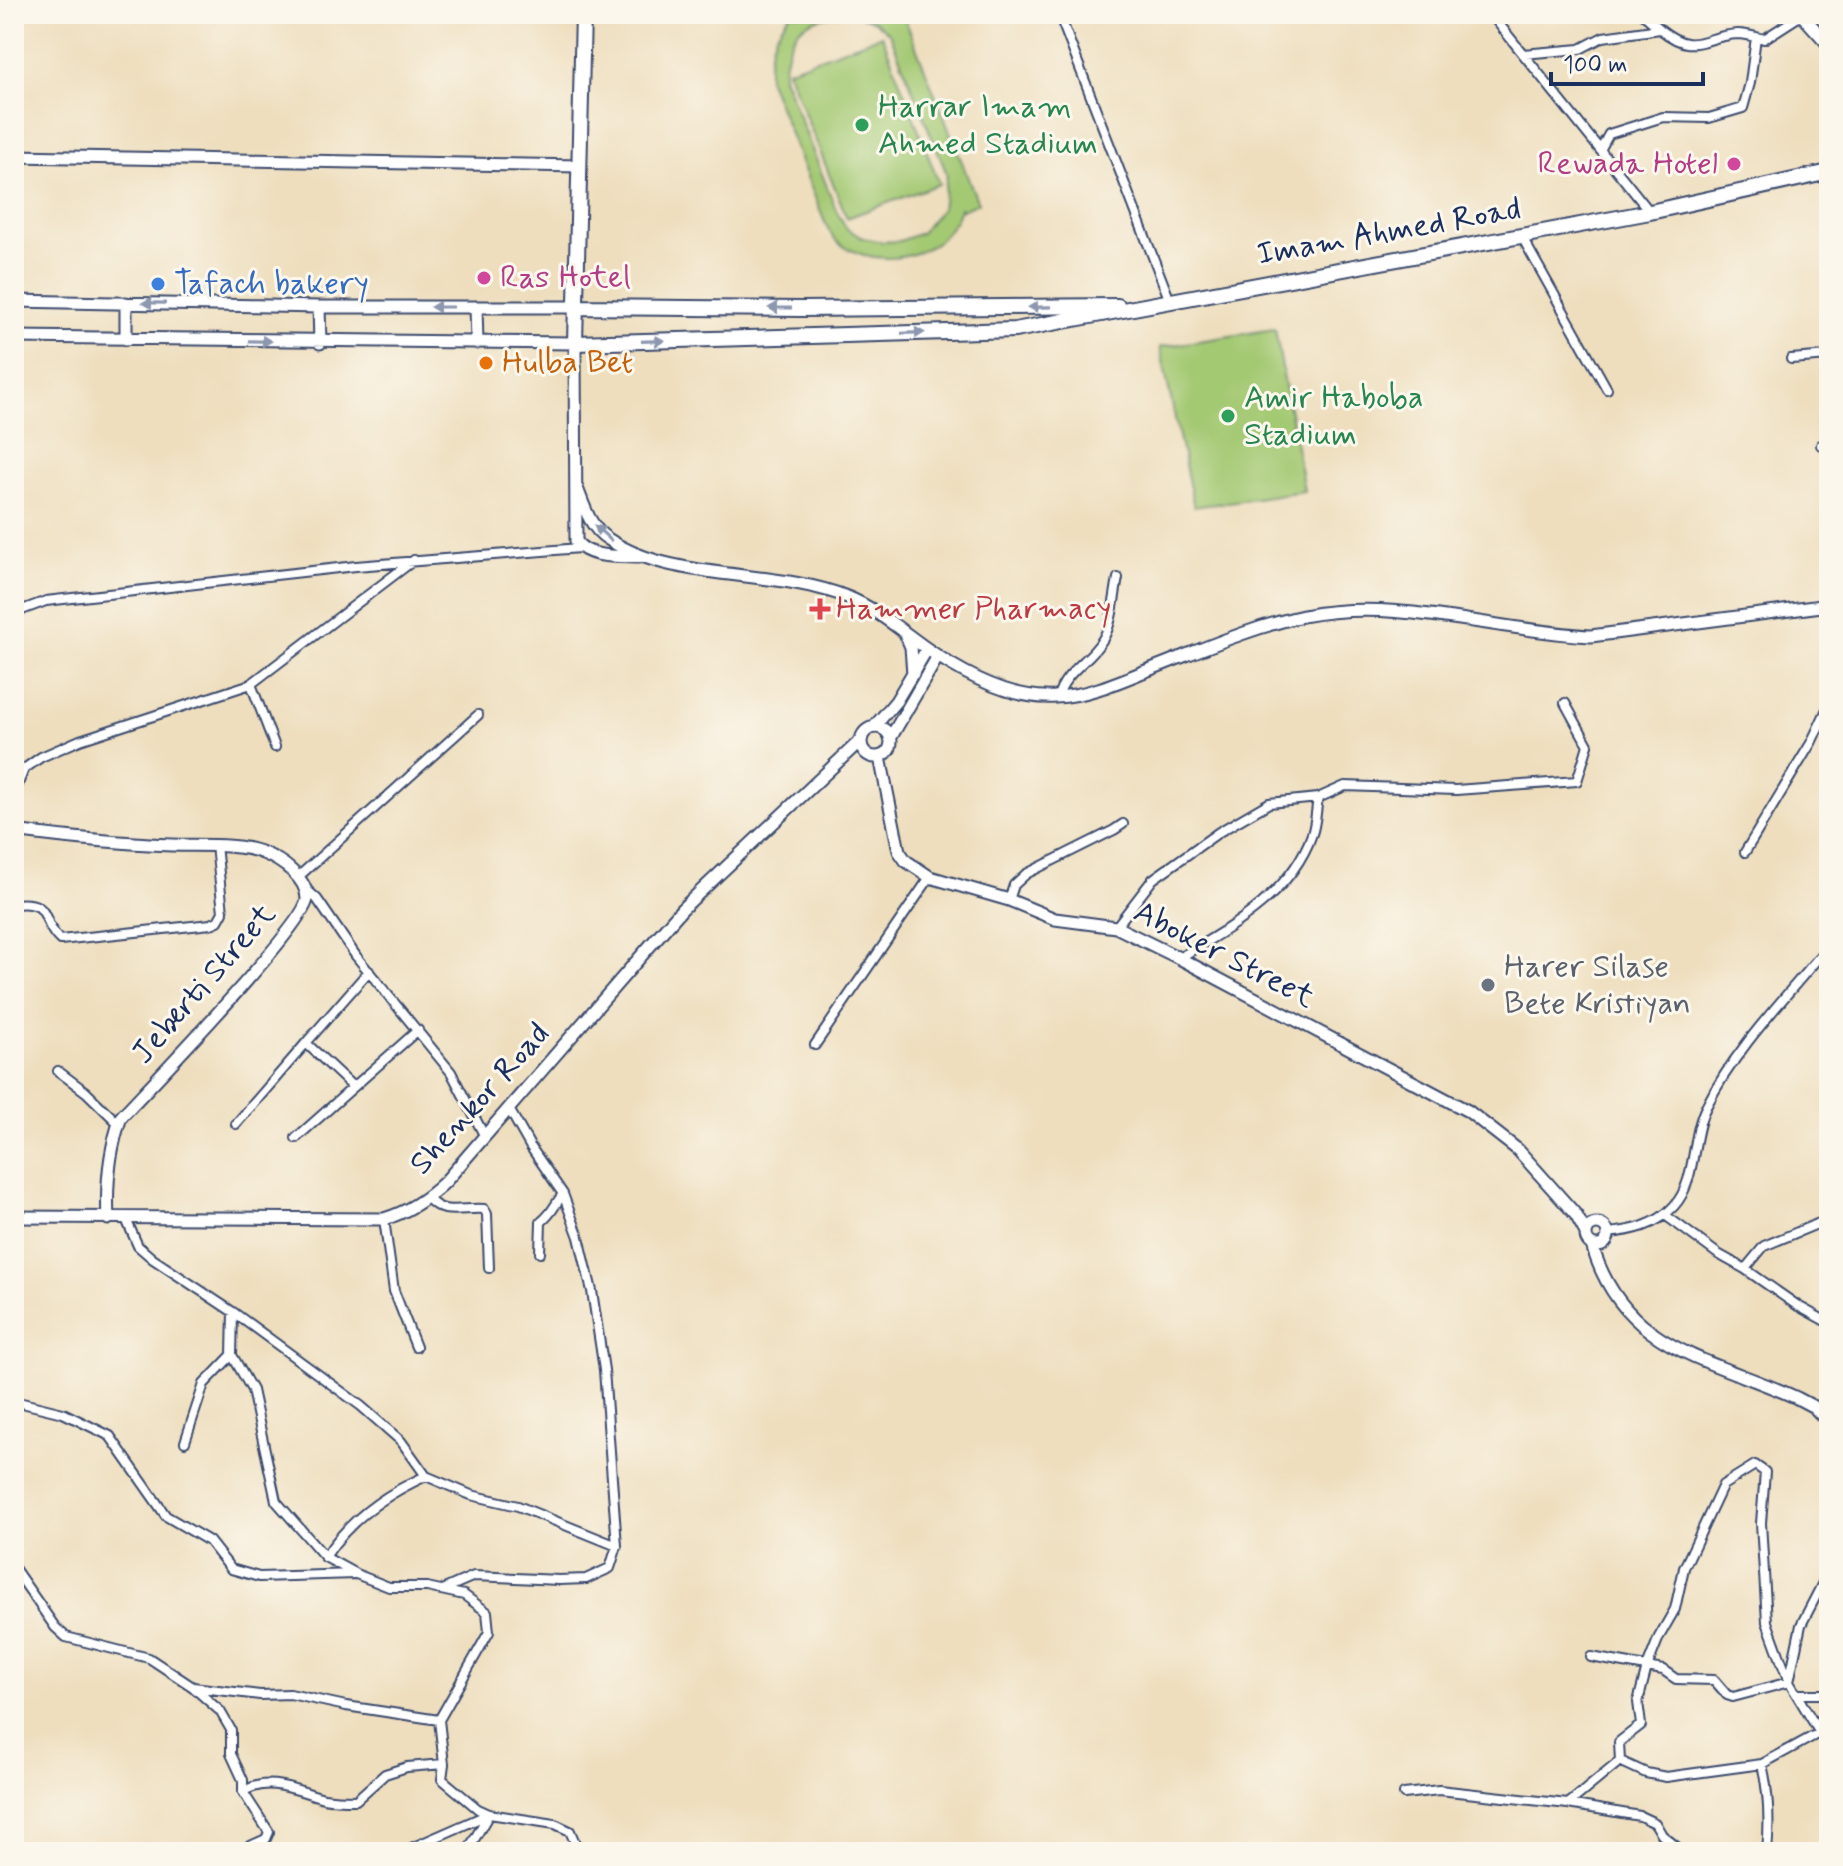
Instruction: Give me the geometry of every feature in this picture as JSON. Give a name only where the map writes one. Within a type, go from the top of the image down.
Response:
[{"type":"highway","points":[[575,343],[583,14]]},
{"type":"highway","name":"Imam Ahmed Road","points":[[575,343],[1015,330],[1522,237],[1829,172]]},
{"type":"highway","name":"Imam Ahmed Road","points":[[576,307],[801,309],[1146,305]]},
{"type":"main road","points":[[1802,14],[1829,45]]},
{"type":"main road","points":[[14,156],[580,166]]},
{"type":"main road","points":[[14,301],[319,307],[576,307]]},
{"type":"main road","points":[[126,303],[126,339]]},
{"type":"main road","points":[[319,307],[320,343]]},
{"type":"main road","points":[[476,307],[477,343]]},
{"type":"main road","points":[[14,337],[320,343],[575,343],[576,541],[580,548],[588,552],[648,557]]},
{"type":"main road","points":[[577,488],[587,514],[606,539],[673,564],[819,588],[848,597],[933,653],[992,686],[1026,696],[1058,697],[1091,690],[1263,626],[1348,610],[1394,609],[1561,635],[1591,636],[1829,605]]},
{"type":"main road","points":[[905,632],[918,677]]},
{"type":"main road","points":[[933,653],[918,677],[891,737],[889,751],[880,757],[866,753],[861,740],[866,732],[918,677],[959,667]]},
{"type":"main road","points":[[874,727],[884,729],[891,737]]},
{"type":"main road","name":"Shenkor Road","points":[[14,1217],[384,1219],[428,1198],[682,909],[861,740]]},
{"type":"main road","name":"Shenkor Road","points":[[831,771],[866,753]]},
{"type":"main road","name":"Aboker Street","points":[[880,757],[899,851],[906,861],[930,877],[1009,900],[1055,919],[1116,927],[1179,958],[1468,1111],[1518,1150],[1576,1215]]},
{"type":"main road","name":"Jeberti Street","points":[[14,831],[90,840],[216,845],[262,852],[298,877],[305,889],[305,909],[263,962],[121,1117],[111,1145],[106,1195],[108,1219]]},
{"type":"main road","points":[[1576,1215],[1603,1227],[1607,1233],[1606,1240],[1593,1241]]},
{"type":"main road","points":[[1576,1215],[1593,1241]]},
{"type":"main road","points":[[1596,1225],[1590,1227],[1597,1264],[1611,1291],[1644,1329],[1685,1353],[1797,1398],[1814,1407],[1829,1423]]},
{"type":"street","points":[[1059,14],[1170,301]]},
{"type":"street","points":[[1491,14],[1650,212]]},
{"type":"street","points":[[1643,14],[1678,43],[1701,44],[1739,34],[1764,39],[1802,14]]},
{"type":"street","points":[[1523,54],[1580,49],[1603,37],[1660,29]]},
{"type":"street","points":[[1600,150],[1609,134],[1663,117],[1709,118],[1743,108],[1756,37]]},
{"type":"street","points":[[1522,237],[1607,389]]},
{"type":"street","points":[[1791,359],[1829,356]]},
{"type":"street","points":[[14,613],[46,601],[415,560],[580,548]]},
{"type":"street","points":[[14,794],[24,769],[41,757],[80,740],[251,684],[415,560]]},
{"type":"street","points":[[1058,697],[1061,684],[1092,654],[1105,636],[1118,578]]},
{"type":"street","points":[[251,684],[275,747]]},
{"type":"street","points":[[1116,927],[1153,879],[1219,832],[1269,803],[1318,798],[1345,786],[1456,790],[1577,781],[1588,745],[1565,703]]},
{"type":"street","points":[[1745,852],[1811,743],[1829,705]]},
{"type":"street","points":[[298,877],[478,715]]},
{"type":"street","points":[[1179,958],[1270,898],[1293,871],[1313,833],[1318,798]]},
{"type":"street","points":[[1009,900],[1014,885],[1026,874],[1123,824]]},
{"type":"street","points":[[14,904],[35,904],[41,908],[60,940],[211,924],[218,921],[223,912],[216,845]]},
{"type":"street","points":[[815,1045],[930,877]]},
{"type":"street","points":[[305,889],[317,899],[369,971],[451,1072],[484,1135]]},
{"type":"street","points":[[1607,1233],[1640,1228],[1665,1215],[1677,1203],[1704,1109],[1734,1060],[1829,945]]},
{"type":"street","points":[[236,1124],[369,971]]},
{"type":"street","points":[[296,1138],[418,1030]]},
{"type":"street","points":[[306,1043],[352,1086]]},
{"type":"street","points":[[58,1071],[86,1092],[119,1124]]},
{"type":"street","points":[[442,1590],[474,1576],[586,1579],[610,1568],[617,1546],[604,1370],[582,1250],[563,1194],[509,1109]]},
{"type":"street","points":[[540,1253],[541,1222],[553,1211],[563,1194]]},
{"type":"street","points":[[428,1198],[434,1206],[443,1210],[484,1209],[487,1214],[489,1268]]},
{"type":"street","points":[[1665,1215],[1718,1254],[1829,1323]]},
{"type":"street","points":[[126,1219],[138,1246],[153,1259],[233,1312],[361,1406],[401,1441],[426,1476],[471,1495],[518,1506],[617,1546]]},
{"type":"street","points":[[384,1219],[394,1291],[416,1347]]},
{"type":"street","points":[[1745,1269],[1764,1246],[1829,1219]]},
{"type":"street","points":[[233,1312],[232,1355],[252,1390],[276,1501],[325,1557],[356,1574],[389,1587],[427,1587],[464,1595],[487,1612],[489,1632],[439,1720],[444,1764],[442,1779],[450,1788],[489,1814],[555,1824],[570,1831],[579,1852]]},
{"type":"street","points":[[185,1442],[204,1384],[232,1355]]},
{"type":"street","points":[[14,1401],[63,1413],[110,1436],[166,1516],[209,1541],[231,1569],[259,1577],[356,1574]]},
{"type":"street","points":[[1620,1761],[1619,1742],[1641,1725],[1638,1702],[1647,1667],[1675,1609],[1684,1568],[1723,1485],[1755,1465],[1765,1472],[1761,1523],[1767,1622],[1789,1682],[1829,1748]]},
{"type":"street","points":[[325,1557],[351,1525],[399,1488],[426,1476]]},
{"type":"street","points":[[14,1568],[55,1627],[66,1637],[149,1658],[193,1687],[220,1711],[231,1730],[231,1754],[243,1780],[243,1792],[269,1832],[266,1839],[237,1852]]},
{"type":"street","points":[[1789,1682],[1801,1625],[1829,1571]]},
{"type":"street","points":[[1591,1657],[1663,1670],[1676,1679],[1714,1680],[1727,1695],[1733,1697],[1789,1682]]},
{"type":"street","points":[[193,1687],[260,1695],[290,1694],[439,1720]]},
{"type":"street","points":[[1797,1694],[1829,1694]]},
{"type":"street","points":[[1620,1761],[1646,1773],[1666,1777],[1762,1764],[1819,1733]]},
{"type":"street","points":[[1568,1804],[1620,1761]]},
{"type":"street","points":[[243,1792],[271,1783],[327,1799],[356,1800],[385,1774],[407,1767],[444,1764]]},
{"type":"street","points":[[1762,1764],[1770,1824],[1767,1852]]},
{"type":"street","points":[[1404,1794],[1439,1790],[1568,1804],[1640,1816],[1655,1823],[1662,1835],[1683,1852]]},
{"type":"street","points":[[402,1852],[489,1814]]},
{"type":"street","points":[[467,1852],[489,1814]]},
{"type":"green space","points":[[791,14],[852,14],[903,14],[978,203],[962,210],[960,208],[954,222],[934,244],[909,255],[879,258],[849,250],[832,236],[768,78],[772,44]],"holes":[[[852,14],[874,21],[890,34],[947,174],[942,208],[921,233],[900,241],[882,242],[863,238],[847,229],[837,212],[783,76],[789,46],[802,27],[836,15]]]},
{"type":"green space","points":[[882,35],[939,184],[847,218],[787,70]]},
{"type":"green space","points":[[1275,329],[1304,491],[1194,507],[1160,347]]},
{"type":"place","name":"Harrar Imam Ahmed Stadium","points":[[862,125]]},
{"type":"place","name":"Rewada Hotel","points":[[1734,164]]},
{"type":"place","name":"Ras Hotel","points":[[484,278]]},
{"type":"place","name":"Tafach bakery","points":[[158,284]]},
{"type":"place","name":"Hulba Bet","points":[[486,363]]},
{"type":"place","name":"Amir Haboba Stadium","points":[[1228,416]]},
{"type":"place","name":"Hammer Pharmacy","points":[[820,609]]},
{"type":"place","name":"Harer Silase Bete Kristiyan","points":[[1488,985]]}]
